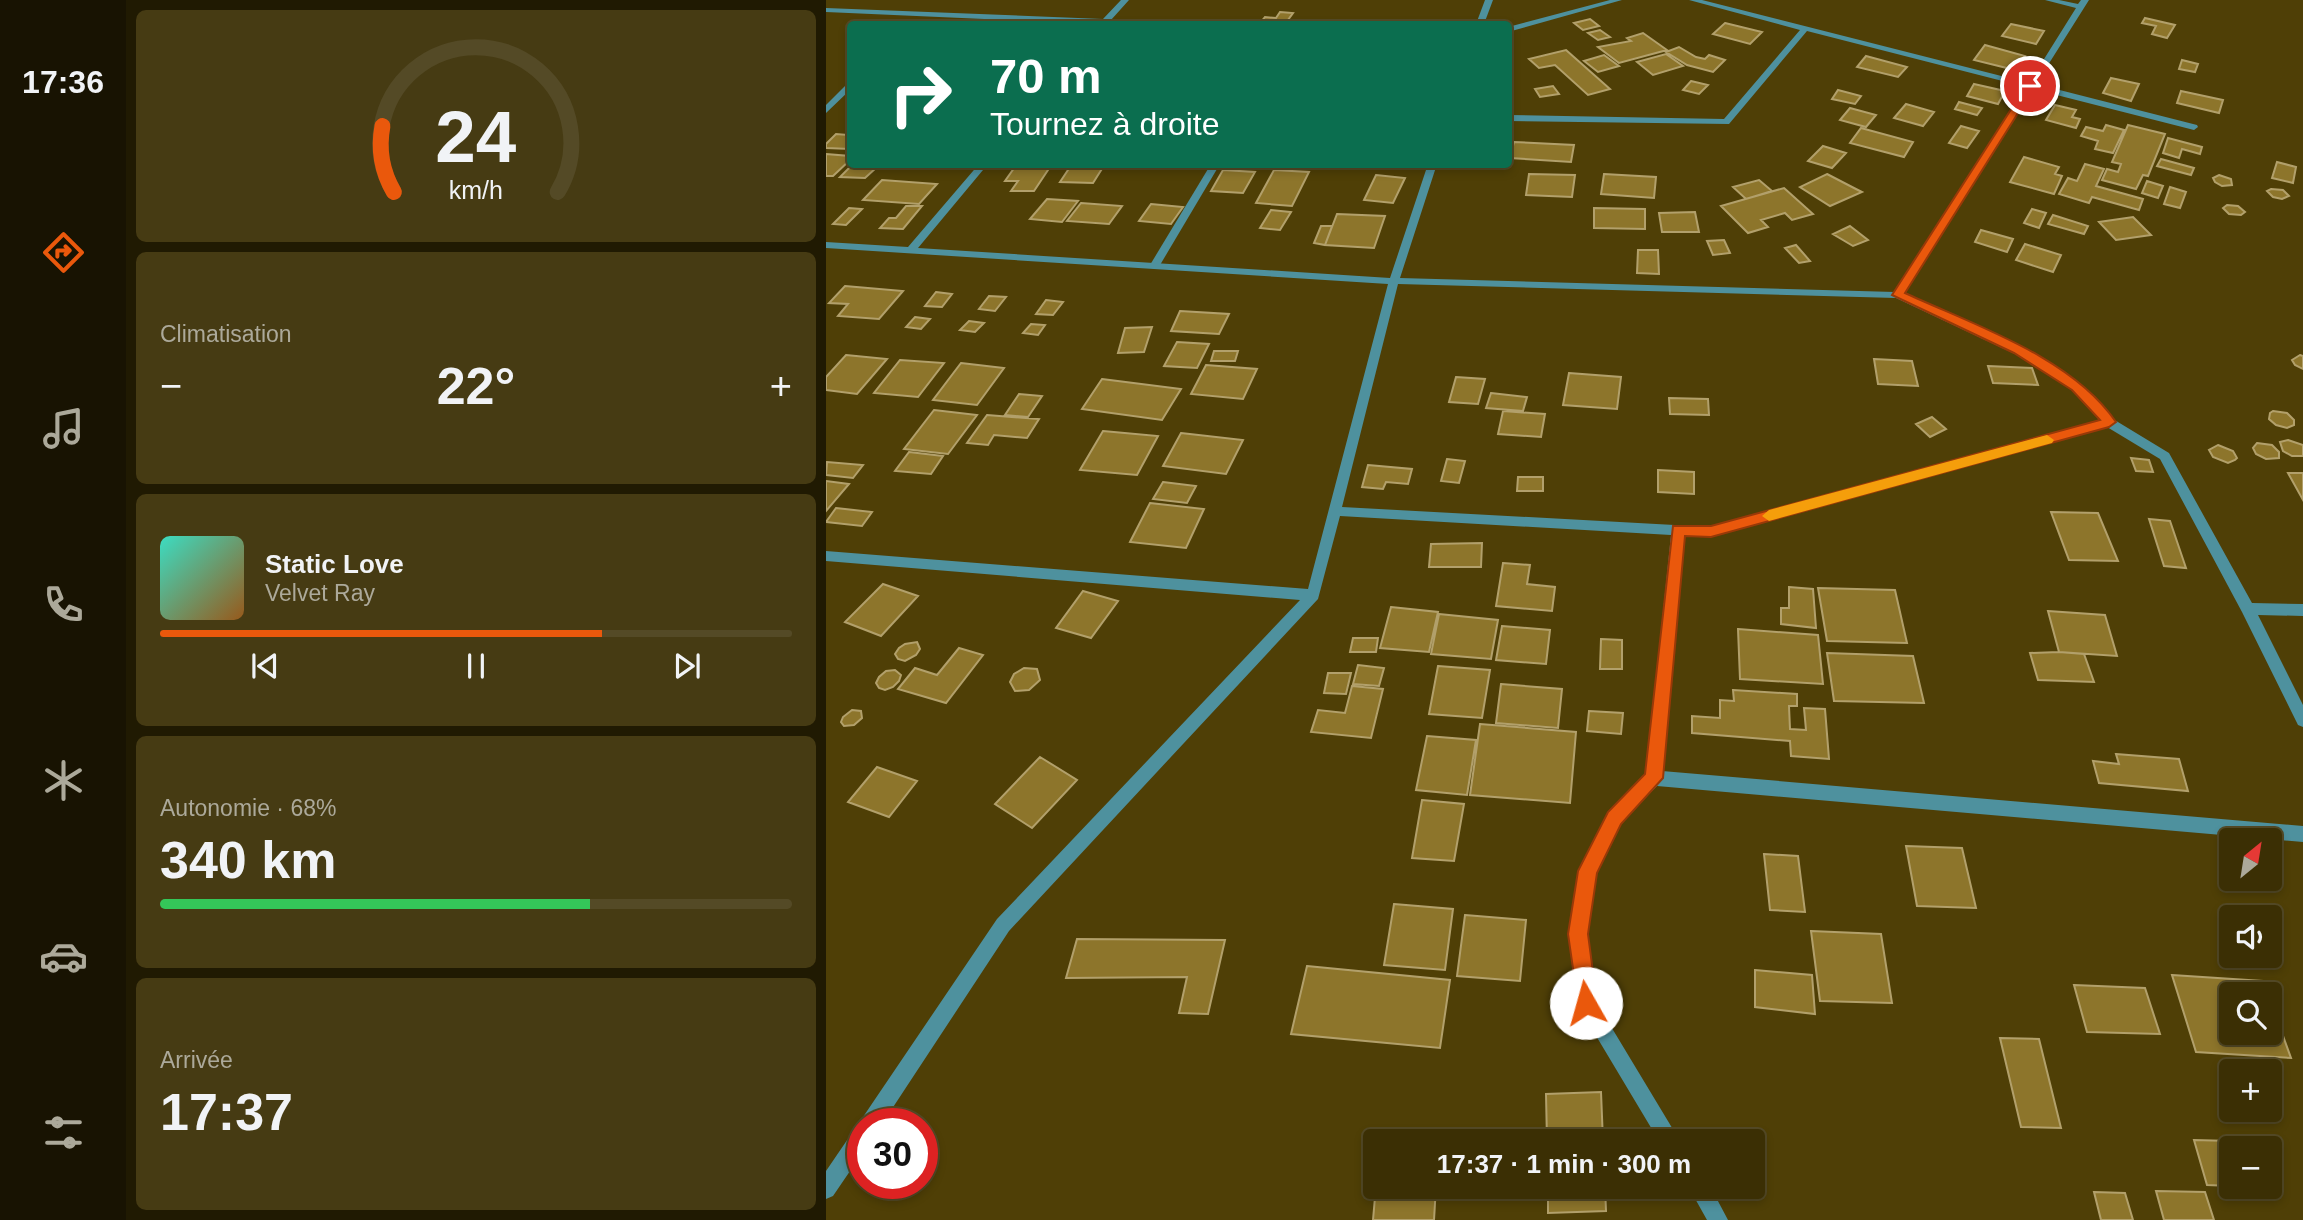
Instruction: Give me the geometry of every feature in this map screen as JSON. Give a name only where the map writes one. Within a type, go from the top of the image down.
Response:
[{"type":"street","points":[[1106,21],[1125,0]]},
{"type":"street","points":[[1481,21],[1489,0]]},
{"type":"street","points":[[1512,29],[1618,0]]},
{"type":"street","points":[[1693,0],[2194,127]]},
{"type":"street","points":[[1898,295],[2082,4],[2049,0]]},
{"type":"street","points":[[826,10],[1064,21]]},
{"type":"street","points":[[916,21],[924,14]]},
{"type":"street","points":[[1512,118],[1726,122],[1806,29]]},
{"type":"street","points":[[826,110],[847,89]]},
{"type":"street","points":[[911,250],[981,168]]},
{"type":"street","points":[[1155,265],[1214,168]]},
{"type":"street","points":[[881,1108],[1003,925],[1313,595],[1394,281],[1432,168]]},
{"type":"street","points":[[826,244],[1394,281],[1898,295],[2019,351],[2077,387],[2109,422],[2165,457],[2248,608],[2303,720]]},
{"type":"street","points":[[1335,510],[1711,532],[2109,422]]},
{"type":"street","points":[[1663,1129],[1586,1003],[1578,934],[1588,871],[1614,818],[1654,778],[1678,530]]},
{"type":"street","points":[[826,556],[1313,595]]},
{"type":"street","points":[[2248,608],[2303,611]]},
{"type":"street","points":[[1654,778],[2303,834]]},
{"type":"street","points":[[826,1189],[847,1158]]},
{"type":"street","points":[[1706,1199],[1718,1220]]},
{"type":"building","points":[[1280,12],[1293,13],[1287,21],[1262,21],[1265,17],[1276,18]]},
{"type":"building","points":[[2145,18],[2175,25],[2167,38],[2152,34],[2156,26],[2142,23]]},
{"type":"building","points":[[1590,19],[1599,26],[1583,30],[1574,23]]},
{"type":"building","points":[[1725,23],[1762,32],[1750,44],[1713,34]]},
{"type":"building","points":[[2011,24],[2044,31],[2036,44],[2002,36]]},
{"type":"building","points":[[1600,30],[1610,37],[1598,40],[1588,33]]},
{"type":"building","points":[[1643,33],[1667,50],[1619,63],[1598,47],[1631,41],[1627,38]]},
{"type":"building","points":[[1985,45],[2025,56],[2015,70],[1974,60]]},
{"type":"building","points":[[1679,47],[1696,57],[1705,59],[1709,55],[1725,60],[1713,72],[1687,65],[1666,52]]},
{"type":"building","points":[[1566,50],[1610,89],[1588,95],[1555,65],[1539,68],[1529,59]]},
{"type":"building","points":[[1666,54],[1683,66],[1653,75],[1637,62]]},
{"type":"building","points":[[1604,55],[1619,66],[1598,72],[1584,61]]},
{"type":"building","points":[[1866,56],[1907,67],[1898,77],[1857,67]]},
{"type":"building","points":[[2182,60],[2198,64],[2195,72],[2179,69]]},
{"type":"building","points":[[2111,78],[2139,84],[2131,101],[2103,93]]},
{"type":"building","points":[[1691,81],[1708,85],[1699,94],[1683,90]]},
{"type":"building","points":[[1974,84],[2005,91],[1998,104],[1967,96]]},
{"type":"building","points":[[1553,86],[1559,94],[1540,97],[1535,89]]},
{"type":"building","points":[[1838,90],[1861,96],[1855,104],[1832,99]]},
{"type":"building","points":[[2181,91],[2223,100],[2219,113],[2177,103]]},
{"type":"building","points":[[1959,102],[1982,108],[1977,115],[1955,109]]},
{"type":"building","points":[[1906,104],[1934,112],[1923,126],[1894,118]]},
{"type":"building","points":[[2055,105],[2076,110],[2072,117],[2080,119],[2076,128],[2046,120]]},
{"type":"building","points":[[1850,108],[1876,115],[1866,127],[1840,120]]},
{"type":"building","points":[[2106,125],[2124,130],[2113,153],[2095,149],[2098,141],[2081,136],[2086,127],[2103,131]]},
{"type":"building","points":[[2128,125],[2165,134],[2148,176],[2143,175],[2136,189],[2102,180],[2107,169],[2118,172],[2121,164],[2112,162]]},
{"type":"building","points":[[1961,126],[1979,131],[1967,148],[1949,143]]},
{"type":"building","points":[[1861,128],[1913,142],[1904,157],[1850,143]]},
{"type":"building","points":[[836,134],[847,135],[847,149],[826,148],[826,144]]},
{"type":"building","points":[[2168,138],[2202,147],[2200,154],[2182,149],[2179,158],[2163,153]]},
{"type":"building","points":[[1514,142],[1574,145],[1571,162],[1512,158]]},
{"type":"building","points":[[1823,146],[1846,153],[1832,168],[1808,161]]},
{"type":"building","points":[[826,154],[847,156],[847,163],[833,176],[826,176]]},
{"type":"building","points":[[2024,157],[2059,167],[2055,174],[2062,176],[2054,194],[2010,182]]},
{"type":"building","points":[[2161,159],[2194,168],[2191,175],[2157,166]]},
{"type":"building","points":[[2277,162],[2296,167],[2293,183],[2272,178]]},
{"type":"building","points":[[2085,164],[2104,169],[2096,186],[2143,199],[2139,210],[2092,197],[2089,203],[2059,194],[2068,178],[2077,181]]},
{"type":"building","points":[[849,168],[876,168],[865,178],[840,177]]},
{"type":"building","points":[[1014,168],[1049,168],[1034,191],[1011,191],[1018,181],[1005,181]]},
{"type":"building","points":[[1069,168],[1102,168],[1093,183],[1060,182]]},
{"type":"building","points":[[1223,170],[1255,172],[1243,193],[1211,191]]},
{"type":"building","points":[[1274,170],[1309,172],[1292,206],[1256,203]]},
{"type":"building","points":[[1529,174],[1575,175],[1572,197],[1526,195]]},
{"type":"building","points":[[1604,174],[1656,177],[1654,198],[1601,194]]},
{"type":"building","points":[[1827,174],[1862,192],[1830,206],[1800,187]]},
{"type":"building","points":[[1376,175],[1405,178],[1393,203],[1364,200]]},
{"type":"building","points":[[2219,175],[2231,179],[2232,185],[2222,186],[2215,182],[2213,178]]},
{"type":"building","points":[[882,180],[937,184],[919,204],[863,200]]},
{"type":"building","points":[[1759,180],[1772,191],[1746,199],[1733,187]]},
{"type":"building","points":[[2147,181],[2163,186],[2158,198],[2142,193]]},
{"type":"building","points":[[2170,187],[2186,192],[2180,208],[2164,204]]},
{"type":"building","points":[[1784,188],[1813,214],[1792,220],[1785,213],[1761,220],[1768,227],[1748,233],[1721,206]]},
{"type":"building","points":[[2283,190],[2289,196],[2282,199],[2273,197],[2267,191]]},
{"type":"building","points":[[1047,199],[1078,201],[1062,222],[1030,219]]},
{"type":"building","points":[[1081,203],[1122,206],[1109,224],[1067,221]]},
{"type":"building","points":[[1151,204],[1183,207],[1171,224],[1139,221]]},
{"type":"building","points":[[2227,205],[2238,206],[2245,212],[2241,215],[2229,214],[2223,208]]},
{"type":"building","points":[[906,206],[922,206],[903,229],[880,228],[889,218],[896,218]]},
{"type":"building","points":[[849,208],[862,209],[846,225],[833,224]]},
{"type":"building","points":[[1594,208],[1645,209],[1645,229],[1594,228]]},
{"type":"building","points":[[2032,209],[2046,213],[2039,228],[2024,223]]},
{"type":"building","points":[[1271,210],[1291,212],[1280,230],[1260,228]]},
{"type":"building","points":[[1695,212],[1699,232],[1662,232],[1659,213]]},
{"type":"building","points":[[1337,214],[1385,216],[1374,248],[1325,245]]},
{"type":"building","points":[[2053,215],[2088,226],[2084,234],[2048,224]]},
{"type":"building","points":[[2133,217],[2151,235],[2116,240],[2099,222]]},
{"type":"building","points":[[1321,226],[1332,226],[1325,245],[1314,243]]},
{"type":"building","points":[[1850,226],[1868,240],[1853,246],[1833,234]]},
{"type":"building","points":[[1981,230],[2013,239],[2007,252],[1975,242]]},
{"type":"building","points":[[1724,240],[1730,253],[1713,255],[1707,241]]},
{"type":"building","points":[[2025,244],[2061,255],[2053,272],[2016,260]]},
{"type":"building","points":[[1796,245],[1810,261],[1799,263],[1785,248]]},
{"type":"building","points":[[1638,250],[1658,250],[1659,274],[1637,273]]},
{"type":"building","points":[[845,286],[903,291],[879,319],[838,316],[848,304],[829,303]]},
{"type":"building","points":[[936,292],[952,294],[942,307],[925,306]]},
{"type":"building","points":[[989,296],[1006,297],[995,311],[979,309]]},
{"type":"building","points":[[1046,300],[1063,302],[1053,315],[1036,314]]},
{"type":"building","points":[[1180,311],[1229,314],[1219,334],[1171,331]]},
{"type":"building","points":[[915,317],[930,319],[921,329],[906,327]]},
{"type":"building","points":[[969,321],[984,323],[975,332],[960,330]]},
{"type":"building","points":[[1031,324],[1045,325],[1038,335],[1023,333]]},
{"type":"building","points":[[1152,327],[1144,352],[1118,353],[1125,328]]},
{"type":"building","points":[[1177,342],[1209,344],[1197,368],[1164,366]]},
{"type":"building","points":[[1214,351],[1238,351],[1235,361],[1211,361]]},
{"type":"building","points":[[846,355],[887,359],[857,394],[826,390],[826,377]]},
{"type":"building","points":[[2303,356],[2303,369],[2292,360]]},
{"type":"building","points":[[1874,359],[1912,361],[1918,386],[1878,384]]},
{"type":"building","points":[[900,360],[944,363],[918,397],[874,393]]},
{"type":"building","points":[[961,363],[1004,368],[977,405],[933,400]]},
{"type":"building","points":[[1206,365],[1257,369],[1243,399],[1191,394]]},
{"type":"building","points":[[1988,366],[2032,368],[2038,385],[1993,383]]},
{"type":"building","points":[[1569,373],[1621,377],[1617,409],[1563,405]]},
{"type":"building","points":[[1456,377],[1485,379],[1478,404],[1449,402]]},
{"type":"building","points":[[1102,379],[1181,389],[1162,420],[1082,409]]},
{"type":"building","points":[[1491,393],[1527,397],[1523,411],[1486,408]]},
{"type":"building","points":[[1019,394],[1042,396],[1028,417],[1005,415]]},
{"type":"building","points":[[1669,398],[1708,399],[1709,415],[1670,414]]},
{"type":"building","points":[[934,410],[977,415],[948,454],[904,449]]},
{"type":"building","points":[[1503,411],[1545,414],[1541,437],[1498,434]]},
{"type":"building","points":[[2273,411],[2287,413],[2294,420],[2294,425],[2287,428],[2276,425],[2269,419]]},
{"type":"building","points":[[987,415],[1039,419],[1027,438],[994,435],[988,445],[967,443]]},
{"type":"building","points":[[1932,417],[1946,429],[1930,437],[1916,424]]},
{"type":"building","points":[[1103,431],[1158,436],[1137,475],[1080,470]]},
{"type":"building","points":[[1181,433],[1243,440],[1226,474],[1163,466]]},
{"type":"building","points":[[2288,440],[2303,445],[2303,456],[2292,456],[2283,451],[2280,442]]},
{"type":"building","points":[[2257,443],[2272,445],[2279,452],[2279,458],[2266,459],[2256,454],[2253,448]]},
{"type":"building","points":[[2218,445],[2233,451],[2237,458],[2228,463],[2213,457],[2209,450]]},
{"type":"building","points":[[909,452],[943,456],[931,474],[895,471]]},
{"type":"building","points":[[2131,458],[2149,460],[2153,472],[2136,471]]},
{"type":"building","points":[[1447,459],[1465,461],[1459,483],[1441,481]]},
{"type":"building","points":[[827,462],[863,465],[853,478],[826,475]]},
{"type":"building","points":[[1368,465],[1412,469],[1408,484],[1386,482],[1383,489],[1362,487]]},
{"type":"building","points":[[1658,470],[1694,472],[1694,494],[1658,492]]},
{"type":"building","points":[[2288,473],[2303,473],[2303,500]]},
{"type":"building","points":[[1518,477],[1543,477],[1543,491],[1517,491]]},
{"type":"building","points":[[826,481],[849,484],[826,511]]},
{"type":"building","points":[[1163,482],[1196,486],[1187,503],[1153,499]]},
{"type":"building","points":[[1150,503],[1204,509],[1186,548],[1130,542]]},
{"type":"building","points":[[836,508],[872,512],[862,526],[826,522]]},
{"type":"building","points":[[2051,512],[2098,513],[2118,561],[2069,560]]},
{"type":"building","points":[[2149,519],[2170,521],[2186,568],[2164,566]]},
{"type":"building","points":[[1482,543],[1481,567],[1429,567],[1431,544]]},
{"type":"building","points":[[1503,563],[1530,565],[1527,584],[1555,587],[1552,611],[1496,606]]},
{"type":"building","points":[[883,584],[918,596],[881,636],[845,622]]},
{"type":"building","points":[[1789,587],[1813,589],[1816,628],[1781,624],[1781,608],[1789,608]]},
{"type":"building","points":[[1818,588],[1895,590],[1907,643],[1827,641]]},
{"type":"building","points":[[1083,591],[1118,601],[1091,638],[1056,628]]},
{"type":"building","points":[[1391,607],[1438,612],[1429,652],[1380,648]]},
{"type":"building","points":[[2048,611],[2105,615],[2117,656],[2059,652]]},
{"type":"building","points":[[1439,614],[1498,620],[1491,659],[1431,654]]},
{"type":"building","points":[[1502,626],[1550,630],[1546,664],[1496,660]]},
{"type":"building","points":[[1738,629],[1818,635],[1823,684],[1740,679]]},
{"type":"building","points":[[1353,638],[1378,638],[1376,652],[1350,652]]},
{"type":"building","points":[[1601,639],[1622,640],[1622,669],[1600,669]]},
{"type":"building","points":[[917,642],[920,649],[916,655],[905,661],[898,659],[895,654],[899,648]]},
{"type":"building","points":[[959,648],[983,655],[946,703],[898,689],[915,668],[937,675]]},
{"type":"building","points":[[1827,653],[1913,656],[1924,703],[1834,701]]},
{"type":"building","points":[[2030,653],[2084,654],[2094,682],[2038,680]]},
{"type":"building","points":[[1358,665],[1384,668],[1379,686],[1353,684]]},
{"type":"building","points":[[1438,666],[1490,670],[1482,718],[1429,714]]},
{"type":"building","points":[[1024,668],[1037,669],[1040,680],[1029,690],[1015,691],[1010,682],[1014,674]]},
{"type":"building","points":[[895,670],[901,675],[899,681],[885,690],[879,688],[876,683],[879,677],[886,671]]},
{"type":"building","points":[[1328,673],[1351,673],[1346,694],[1324,693]]},
{"type":"building","points":[[1501,684],[1562,689],[1558,728],[1496,723]]},
{"type":"building","points":[[1352,686],[1383,689],[1371,738],[1311,732],[1318,710],[1345,713]]},
{"type":"building","points":[[1733,690],[1797,694],[1797,706],[1789,706],[1790,729],[1806,730],[1804,708],[1825,709],[1829,759],[1791,756],[1790,741],[1692,733],[1692,716],[1720,718],[1720,700],[1734,701]]},
{"type":"building","points":[[852,710],[861,711],[862,718],[854,725],[844,726],[841,722],[843,717]]},
{"type":"building","points":[[1589,711],[1623,713],[1621,734],[1587,731]]},
{"type":"building","points":[[1480,724],[1576,732],[1570,803],[1470,795]]},
{"type":"building","points":[[1427,736],[1476,740],[1467,795],[1416,790]]},
{"type":"building","points":[[2116,754],[2179,759],[2188,791],[2099,783],[2093,761],[2119,764]]},
{"type":"building","points":[[1040,757],[1077,780],[1032,828],[995,804]]},
{"type":"building","points":[[877,767],[917,781],[889,817],[848,802]]},
{"type":"building","points":[[1422,800],[1464,804],[1454,861],[1412,858]]},
{"type":"building","points":[[1906,846],[1962,848],[1976,908],[1917,906]]},
{"type":"building","points":[[1764,854],[1798,856],[1805,912],[1770,910]]},
{"type":"building","points":[[1394,904],[1453,909],[1445,970],[1384,965]]},
{"type":"building","points":[[1465,915],[1526,920],[1520,981],[1457,976]]},
{"type":"building","points":[[1811,931],[1881,934],[1892,1003],[1820,1001]]},
{"type":"building","points":[[1077,939],[1225,940],[1208,1014],[1179,1013],[1187,977],[1066,978]]},
{"type":"building","points":[[1307,966],[1450,980],[1440,1048],[1291,1034]]},
{"type":"building","points":[[1755,970],[1812,975],[1815,1014],[1755,1007]]},
{"type":"building","points":[[2172,975],[2263,981],[2219,982],[2219,1045],[2282,1045],[2282,1033],[2291,1058],[2196,1052]]},
{"type":"building","points":[[2074,985],[2145,988],[2160,1034],[2087,1032]]},
{"type":"building","points":[[2000,1038],[2039,1039],[2061,1128],[2021,1127]]},
{"type":"building","points":[[1601,1092],[1603,1129],[1547,1129],[1546,1094]]},
{"type":"building","points":[[2194,1140],[2219,1141],[2219,1186],[2207,1185]]},
{"type":"building","points":[[2156,1191],[2205,1192],[2214,1220],[2164,1220]]},
{"type":"building","points":[[2094,1192],[2125,1193],[2133,1220],[2101,1220]]},
{"type":"building","points":[[1375,1199],[1435,1199],[1434,1220],[1373,1220]]},
{"type":"building","points":[[1548,1199],[1606,1199],[1606,1211],[1548,1213]]},
{"type":"slow traffic","points":[[1769,516],[2047,440]]},
{"type":"route","points":[[1586,1003],[1578,934],[1588,871],[1614,818],[1654,778],[1678,530],[1711,532],[2109,422],[2077,387],[2019,351],[1898,295],[2030,86]]}]
